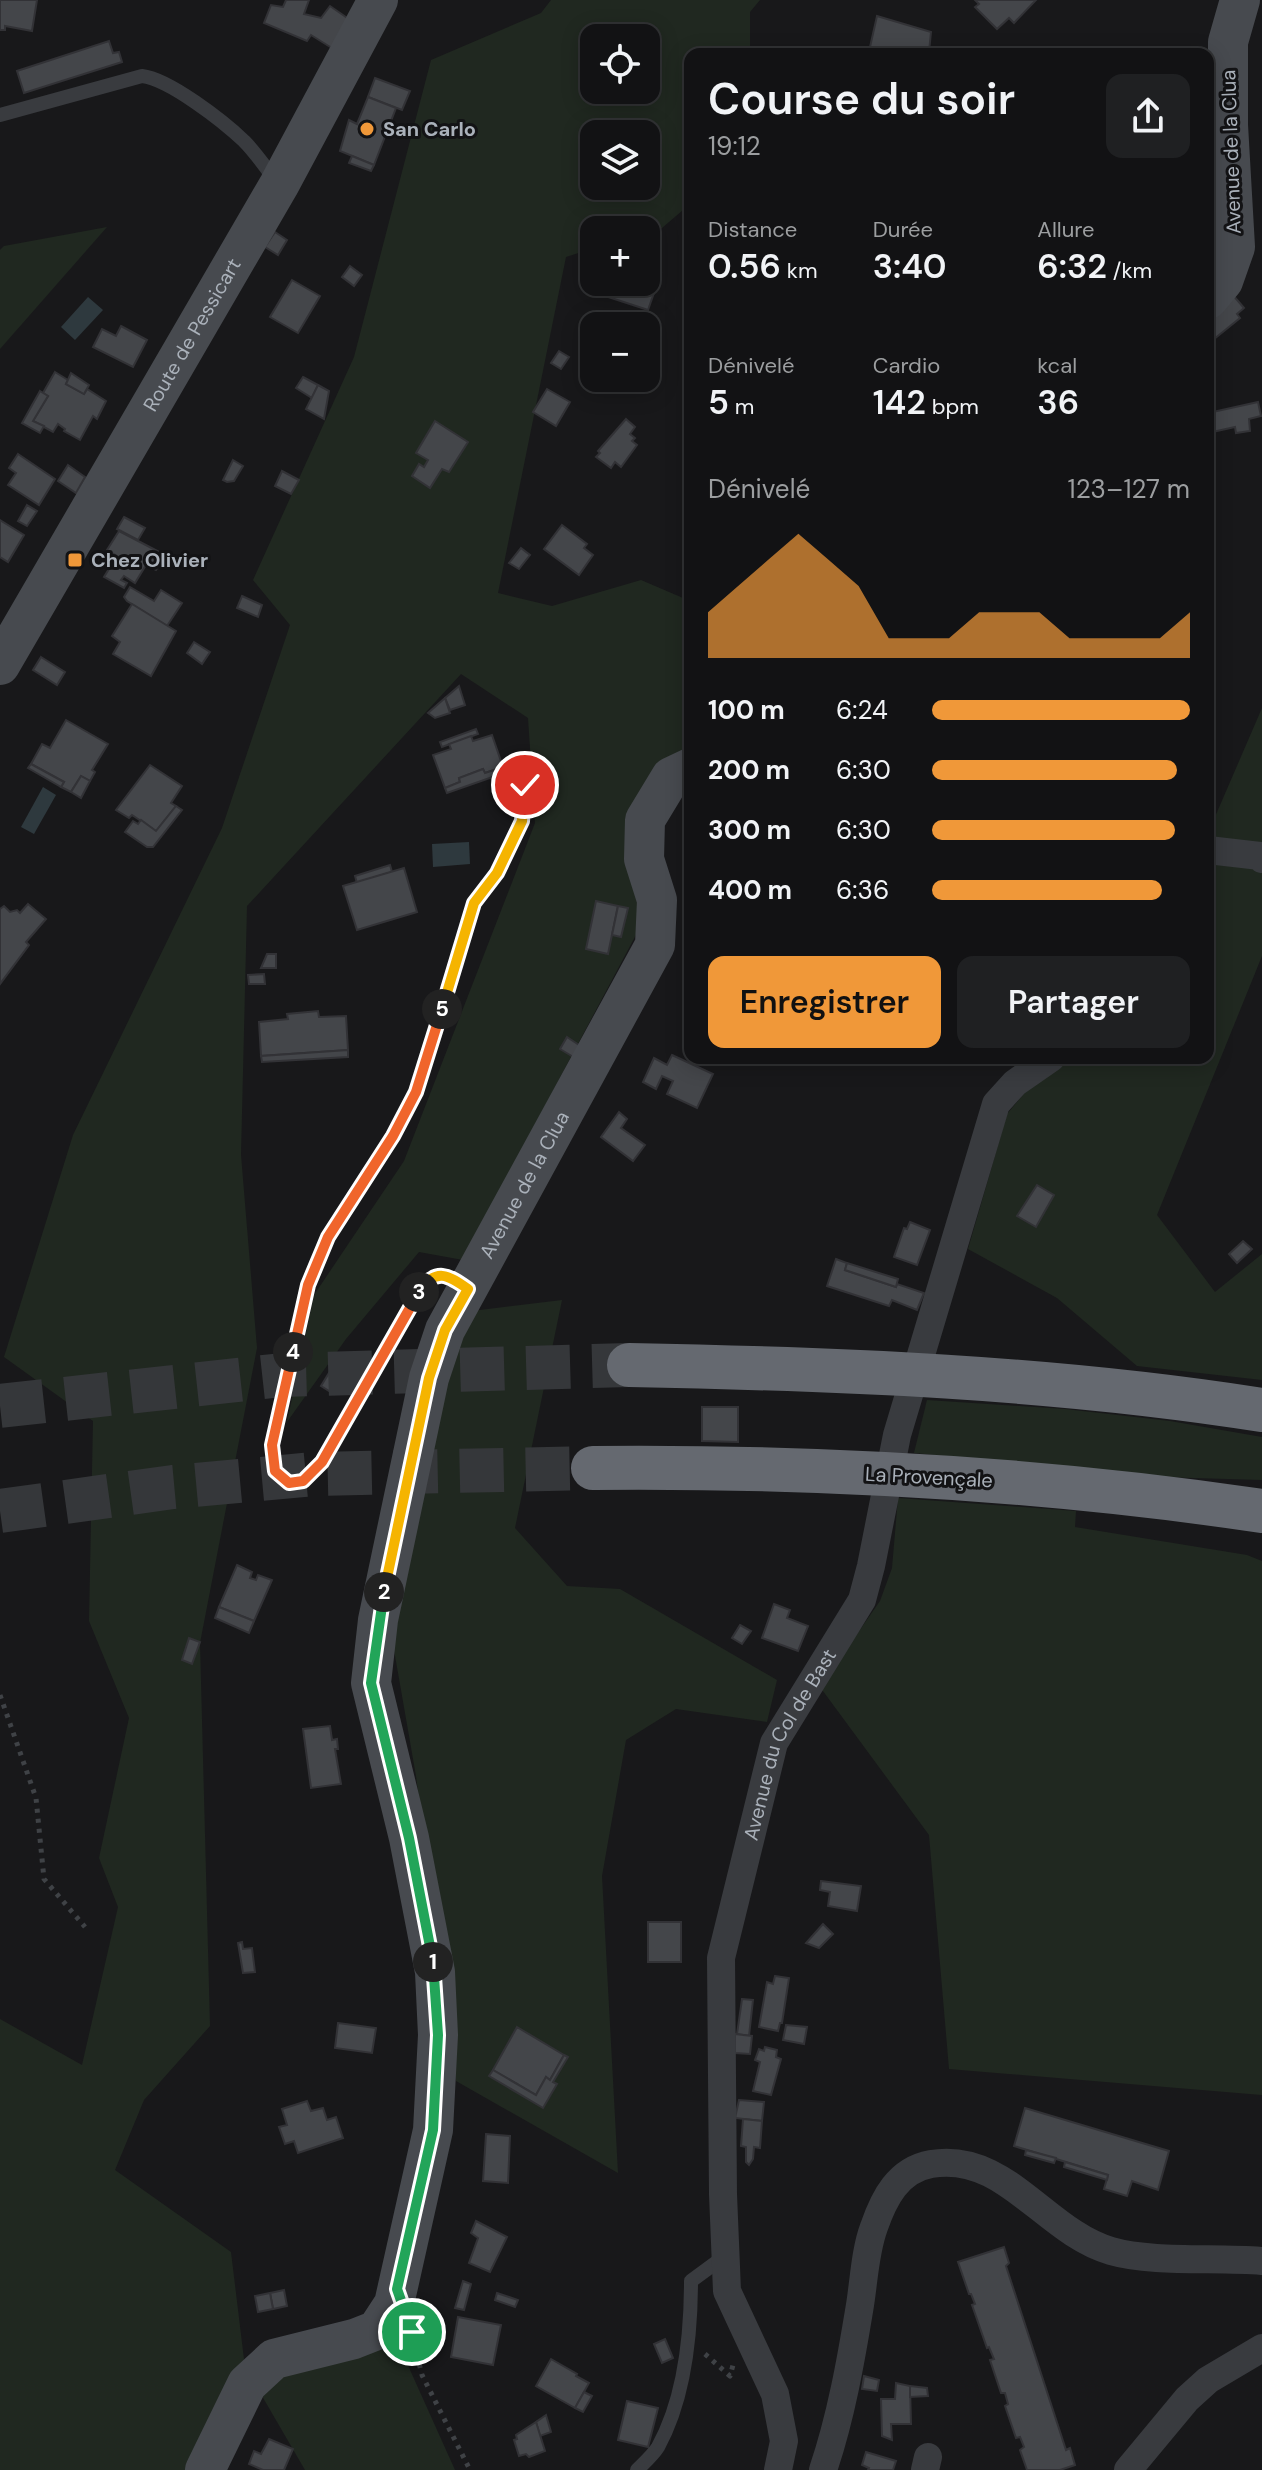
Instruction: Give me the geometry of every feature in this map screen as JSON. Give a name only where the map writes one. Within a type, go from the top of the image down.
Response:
[{"type":"highway","points":[[629,1365],[757,1367],[952,1377],[1129,1393],[1262,1410]]},
{"type":"highway","name":"La Provençale","points":[[593,1468],[719,1466],[1039,1483],[1262,1511]]},
{"type":"street","name":"Route de Pessicart","points":[[0,665],[279,185],[378,0]]},
{"type":"street","name":"Avenue de la Clua","points":[[1214,292],[1223,281],[1235,247],[1228,125],[1228,42],[1240,0]]},
{"type":"street","name":"Avenue de la Clua","points":[[205,2470],[247,2384],[274,2359],[354,2339],[377,2330],[394,2304],[433,2130],[438,2035],[435,1972],[423,1900],[371,1683],[378,1620],[429,1378],[445,1330],[655,945],[657,900],[644,859],[645,820],[671,777],[684,771]]},
{"type":"street","points":[[1214,851],[1260,856],[1262,859]]},
{"type":"street","name":"Avenue du Col de Bast","points":[[778,2470],[784,2441],[775,2394],[727,2291],[721,1958],[774,1743],[862,1600],[897,1435],[996,1104],[1015,1083],[1042,1064]]},
{"type":"street","points":[[823,2470],[835,2436],[873,2229],[894,2184],[911,2171],[927,2165],[953,2162],[979,2168],[1001,2179],[1067,2231],[1113,2251],[1135,2255],[1262,2261]]},
{"type":"street","points":[[1128,2470],[1187,2399],[1208,2380],[1262,2348]]},
{"type":"lane","points":[[0,115],[142,76],[158,78],[245,142],[279,185]]},
{"type":"lane","points":[[468,1289],[450,1276],[442,1275],[432,1278],[422,1287],[322,1462],[303,1481],[289,1483],[275,1471],[272,1445],[308,1285],[328,1237],[393,1136],[416,1092],[474,903],[497,873],[522,821],[525,785],[519,760]]},
{"type":"lane","points":[[637,2470],[657,2449],[678,2393],[688,2337],[691,2281],[725,2256]]},
{"type":"path","points":[[0,1695],[36,1798],[44,1879],[85,1927]]},
{"type":"path","points":[[397,2289],[422,2375],[470,2470]]},
{"type":"path","points":[[678,2393],[705,2354],[730,2376],[742,2325]]},
{"type":"shaded area","points":[[551,0],[760,0],[750,12],[750,48],[684,48],[684,209],[660,229],[660,216],[580,216],[580,252],[566,257],[498,593],[552,606],[641,580],[684,598],[684,754],[651,776],[646,916],[463,1260],[419,1252],[346,1339],[287,1422],[314,1295],[404,1161],[535,823],[528,718],[461,674],[247,906],[241,1155],[257,1348],[200,1643],[210,2026],[144,2100],[115,2170],[231,2252],[247,2384],[206,2470],[0,2470],[0,2019],[82,2065],[118,1907],[99,1858],[129,1718],[89,1621],[93,1421],[4,1357],[73,1135],[222,828],[290,625],[253,580],[354,357],[431,60],[541,13]]},
{"type":"shaded area","points":[[107,227],[0,349],[0,250],[4,246]]},
{"type":"shaded area","points":[[88,297],[103,310],[75,340],[61,327]]},
{"type":"shaded area","points":[[1262,708],[1262,956],[1157,1215],[1215,1292],[1262,1254],[1262,1380],[1137,1366],[1057,1298],[968,1249],[1007,1114],[1037,1078],[1062,1064],[1214,1064],[1214,819]]},
{"type":"shaded area","points":[[43,787],[56,795],[34,834],[21,827]]},
{"type":"shaded area","points":[[469,842],[470,864],[433,867],[432,844]]},
{"type":"shaded area","points":[[562,1300],[515,1528],[567,1586],[620,1589],[777,1680],[767,1722],[676,1709],[626,1740],[602,1876],[618,2173],[456,2081],[416,1776],[390,1627],[450,1343],[472,1311]]},
{"type":"shaded area","points":[[927,1400],[1065,1409],[1170,1421],[1262,1437],[1262,1480],[1158,1477],[914,1453]]},
{"type":"shaded area","points":[[898,1498],[1076,1511],[1075,1527],[1247,1555],[1262,1561],[1262,2095],[949,2069],[929,1835],[820,1687],[880,1601],[892,1568]]},
{"type":"shaded area","points":[[378,2348],[406,2361],[455,2470],[305,2470],[262,2396],[291,2364]]},
{"type":"building","points":[[0,0],[37,0],[32,31],[5,26],[5,30],[0,30]]},
{"type":"building","points":[[286,0],[309,0],[304,14],[321,18],[330,6],[353,22],[335,50],[311,35],[307,41],[264,23],[271,5],[283,7]]},
{"type":"building","points":[[975,0],[1036,0],[1014,23],[1009,18],[997,29],[975,7],[979,4]]},
{"type":"building","points":[[877,16],[931,32],[929,48],[870,47]]},
{"type":"building","points":[[109,41],[113,53],[119,52],[122,62],[24,93],[17,71]]},
{"type":"building","points":[[375,78],[410,91],[402,110],[368,97]]},
{"type":"building","name":"San Carlo","points":[[368,97],[396,108],[374,165],[340,151],[349,120],[357,124]]},
{"type":"building","points":[[352,156],[374,165],[371,171],[349,163]]},
{"type":"building","points":[[275,232],[287,240],[278,255],[265,247]]},
{"type":"building","points":[[350,266],[362,275],[354,286],[342,277]]},
{"type":"building","points":[[292,280],[320,296],[298,333],[270,317]]},
{"type":"building","points":[[1232,294],[1244,308],[1237,314],[1240,318],[1214,339],[1214,313]]},
{"type":"building","points":[[605,296],[653,296],[648,310]]},
{"type":"building","points":[[121,326],[147,340],[133,367],[93,347],[102,329],[116,336]]},
{"type":"building","points":[[559,351],[569,357],[561,369],[551,363]]},
{"type":"building","points":[[55,372],[68,380],[66,384],[84,394],[87,389],[106,401],[97,419],[93,416],[80,440],[58,424],[53,432],[33,421],[48,396],[43,393]]},
{"type":"building","points":[[71,373],[89,385],[84,394],[66,384]]},
{"type":"building","points":[[303,377],[318,385],[312,398],[296,388]]},
{"type":"building","points":[[318,385],[329,391],[324,419],[306,409]]},
{"type":"building","points":[[547,389],[570,402],[556,426],[533,412]]},
{"type":"building","points":[[40,391],[48,396],[33,421],[44,426],[40,433],[22,423]]},
{"type":"building","points":[[1258,402],[1261,416],[1249,419],[1250,431],[1236,433],[1235,427],[1214,432],[1214,412]]},
{"type":"building","points":[[626,419],[635,427],[630,434],[637,445],[621,467],[615,462],[611,468],[596,457]]},
{"type":"building","points":[[435,421],[468,442],[449,472],[442,469],[430,488],[412,476],[419,464],[424,467],[428,460],[416,453]]},
{"type":"building","points":[[18,454],[55,479],[39,505],[8,485],[16,473],[9,468]]},
{"type":"building","points":[[233,460],[243,466],[234,481],[227,482],[223,480]]},
{"type":"building","points":[[68,465],[85,477],[76,493],[58,481]]},
{"type":"building","points":[[282,471],[299,480],[291,494],[275,486]]},
{"type":"building","points":[[27,505],[37,511],[27,526],[18,521]]},
{"type":"building","points":[[124,517],[145,528],[138,540],[117,529]]},
{"type":"building","points":[[0,520],[24,535],[8,562],[0,557]]},
{"type":"building","points":[[562,525],[587,544],[584,548],[593,555],[579,575],[544,549]]},
{"type":"building","points":[[119,531],[165,555],[156,570],[146,565],[135,583],[124,576],[121,580],[127,583],[124,588],[104,577],[117,556],[107,550]]},
{"type":"building","points":[[521,548],[530,555],[519,569],[509,563]]},
{"type":"building","points":[[130,587],[154,601],[161,590],[182,603],[167,626],[127,601],[124,597]]},
{"type":"building","points":[[242,596],[262,605],[258,617],[237,608]]},
{"type":"building","points":[[132,604],[176,631],[151,676],[113,654],[120,642],[112,636]]},
{"type":"building","points":[[194,642],[210,652],[202,664],[187,653]]},
{"type":"building","points":[[41,657],[65,672],[57,685],[33,670]]},
{"type":"building","points":[[459,686],[465,705],[450,710],[445,698]]},
{"type":"building","points":[[445,698],[450,713],[435,718],[428,713]]},
{"type":"building","points":[[66,720],[108,744],[92,770],[95,772],[90,781],[81,776],[71,792],[61,787],[64,782],[31,764],[42,744],[50,748]]},
{"type":"building","points":[[476,729],[478,734],[442,747],[440,742]]},
{"type":"building","points":[[492,735],[503,767],[485,773],[483,769],[459,778],[460,782],[445,788],[433,755],[451,749],[449,744],[471,736],[473,741]]},
{"type":"building","points":[[31,764],[64,782],[61,787],[28,768]]},
{"type":"building","points":[[150,765],[182,786],[171,803],[176,806],[156,831],[132,815],[129,818],[116,810]]},
{"type":"building","points":[[503,767],[504,773],[447,793],[445,788],[460,782],[459,778],[483,769],[485,773]]},
{"type":"building","points":[[81,776],[90,781],[81,798],[71,792]]},
{"type":"building","points":[[176,806],[182,810],[153,847],[147,847],[125,832],[133,821],[138,824],[141,820],[156,831]]},
{"type":"building","points":[[390,865],[392,872],[357,883],[355,876]]},
{"type":"building","points":[[404,868],[417,912],[357,930],[343,886]]},
{"type":"building","points":[[596,901],[618,906],[608,954],[586,949]]},
{"type":"building","points":[[28,904],[46,919],[26,942],[29,945],[0,984],[0,909],[4,906],[10,912],[17,910],[20,913]]},
{"type":"building","points":[[618,906],[628,908],[621,937],[612,935]]},
{"type":"building","points":[[267,954],[276,954],[276,968],[261,968]]},
{"type":"building","points":[[264,974],[265,984],[249,984],[248,975]]},
{"type":"building","points":[[318,1011],[319,1017],[346,1016],[348,1050],[261,1056],[259,1022],[288,1019],[287,1014]]},
{"type":"building","points":[[567,1037],[582,1047],[575,1058],[560,1049]]},
{"type":"building","points":[[348,1050],[348,1057],[262,1062],[261,1056]]},
{"type":"building","points":[[672,1055],[684,1061],[684,1064],[691,1064],[713,1074],[697,1108],[667,1094],[673,1081],[662,1076],[656,1089],[643,1082],[654,1058],[667,1065]]},
{"type":"building","points":[[619,1112],[627,1119],[621,1128],[645,1145],[633,1161],[601,1137]]},
{"type":"building","points":[[1037,1185],[1054,1195],[1036,1227],[1017,1216]]},
{"type":"building","points":[[910,1222],[930,1230],[917,1265],[894,1257],[904,1228],[907,1229]]},
{"type":"building","points":[[1243,1241],[1252,1249],[1237,1263],[1229,1254]]},
{"type":"building","points":[[836,1259],[847,1263],[845,1270],[924,1293],[917,1310],[892,1300],[889,1306],[827,1286]]},
{"type":"building","points":[[847,1263],[898,1279],[896,1287],[845,1270]]},
{"type":"building","points":[[329,1373],[342,1381],[334,1394],[321,1386]]},
{"type":"building","points":[[702,1407],[738,1407],[738,1442],[702,1441]]},
{"type":"building","points":[[237,1565],[252,1572],[250,1578],[256,1580],[258,1575],[272,1580],[254,1621],[219,1607]]},
{"type":"building","points":[[774,1604],[790,1610],[787,1618],[808,1626],[798,1651],[762,1638]]},
{"type":"building","points":[[219,1607],[254,1621],[249,1633],[215,1618]]},
{"type":"building","points":[[740,1625],[751,1631],[742,1644],[732,1638]]},
{"type":"building","points":[[189,1638],[200,1642],[192,1664],[182,1660]]},
{"type":"building","points":[[330,1726],[332,1740],[337,1739],[338,1749],[335,1749],[341,1784],[311,1788],[303,1729]]},
{"type":"building","points":[[821,1881],[861,1886],[857,1911],[828,1906],[830,1892],[820,1890]]},
{"type":"building","points":[[648,1922],[681,1922],[681,1962],[648,1962]]},
{"type":"building","points":[[823,1924],[833,1934],[819,1948],[806,1943]]},
{"type":"building","points":[[242,1942],[243,1949],[252,1948],[255,1972],[243,1973],[238,1943]]},
{"type":"building","points":[[775,1976],[789,1978],[778,2031],[759,2027],[767,1982],[773,1984]]},
{"type":"building","points":[[742,1999],[753,2000],[749,2036],[737,2034]]},
{"type":"building","points":[[338,2023],[376,2028],[372,2053],[335,2048]]},
{"type":"building","points":[[786,2025],[807,2027],[804,2044],[783,2040]]},
{"type":"building","points":[[517,2027],[564,2055],[550,2080],[546,2077],[536,2095],[493,2070]]},
{"type":"building","points":[[735,2034],[752,2036],[750,2054],[735,2053]]},
{"type":"building","points":[[765,2047],[777,2050],[776,2057],[781,2059],[771,2095],[753,2091],[760,2062],[755,2060],[759,2049],[764,2051]]},
{"type":"building","points":[[564,2055],[568,2057],[553,2082],[557,2084],[543,2108],[489,2076],[493,2070],[536,2095],[546,2077],[550,2080]]},
{"type":"building","points":[[739,2100],[764,2102],[762,2121],[735,2118]]},
{"type":"building","points":[[307,2101],[311,2111],[323,2108],[327,2120],[336,2117],[343,2138],[298,2153],[294,2141],[285,2144],[279,2127],[287,2125],[282,2109]]},
{"type":"building","points":[[1025,2108],[1169,2151],[1158,2190],[1132,2181],[1127,2196],[1104,2189],[1108,2175],[1014,2146]]},
{"type":"building","points":[[743,2119],[762,2121],[760,2148],[754,2147],[749,2165],[746,2162],[746,2147],[741,2146]]},
{"type":"building","points":[[486,2134],[510,2136],[508,2183],[483,2181]]},
{"type":"building","points":[[1026,2150],[1056,2158],[1054,2163],[1025,2155]]},
{"type":"building","points":[[1065,2162],[1108,2175],[1107,2180],[1064,2167]]},
{"type":"building","points":[[476,2221],[507,2237],[490,2272],[469,2263],[478,2238],[471,2233]]},
{"type":"building","points":[[1004,2247],[1009,2263],[1006,2266],[1066,2450],[1070,2448],[1075,2465],[1060,2470],[1027,2470],[1020,2450],[1024,2447],[1020,2437],[1016,2438],[1005,2406],[1008,2404],[1005,2393],[1001,2393],[990,2360],[994,2359],[987,2348],[972,2305],[975,2304],[958,2262]]},
{"type":"building","points":[[463,2281],[471,2284],[464,2310],[455,2308]]},
{"type":"building","points":[[284,2290],[287,2306],[273,2309],[270,2293]]},
{"type":"building","points":[[270,2293],[273,2309],[258,2312],[255,2296]]},
{"type":"building","points":[[497,2293],[518,2300],[515,2307],[495,2300]]},
{"type":"building","points":[[458,2317],[501,2325],[493,2365],[451,2357]]},
{"type":"building","points":[[665,2339],[673,2358],[662,2363],[654,2344]]},
{"type":"building","points":[[551,2359],[589,2383],[575,2408],[536,2386]]},
{"type":"building","points":[[864,2376],[879,2380],[877,2391],[862,2389]]},
{"type":"building","points":[[896,2383],[910,2386],[911,2424],[891,2424],[892,2440],[882,2436],[881,2399],[895,2399]]},
{"type":"building","points":[[910,2386],[927,2388],[928,2396],[910,2397]]},
{"type":"building","points":[[584,2392],[592,2396],[583,2412],[575,2408]]},
{"type":"building","points":[[627,2401],[658,2408],[648,2447],[618,2440]]},
{"type":"building","points":[[546,2415],[551,2432],[540,2436],[536,2422]]},
{"type":"building","points":[[536,2422],[545,2451],[529,2457],[526,2454],[519,2456],[514,2440],[517,2439],[516,2435]]},
{"type":"building","points":[[269,2439],[293,2449],[284,2470],[263,2470],[249,2464],[254,2451],[261,2454]]},
{"type":"building","points":[[866,2452],[896,2461],[893,2470],[868,2470],[862,2465]]},
{"type":"tunnel","points":[[0,1406],[282,1375],[629,1365]]},
{"type":"tunnel","points":[[0,1511],[173,1487],[314,1474],[593,1468]]},
{"type":"place","name":"San Carlo","points":[[367,129]]},
{"type":"place","name":"Chez Olivier","points":[[75,560]]},
{"type":"route","points":[[412,2332],[397,2289],[433,2130],[438,2035],[435,1972],[423,1900],[371,1683],[378,1620],[429,1378],[445,1330],[468,1289],[450,1276],[442,1275],[432,1278],[422,1287],[322,1462],[303,1481],[289,1483],[275,1471],[272,1445],[308,1285],[328,1237],[393,1136],[416,1092],[474,903],[497,873],[522,821],[525,785]]}]
